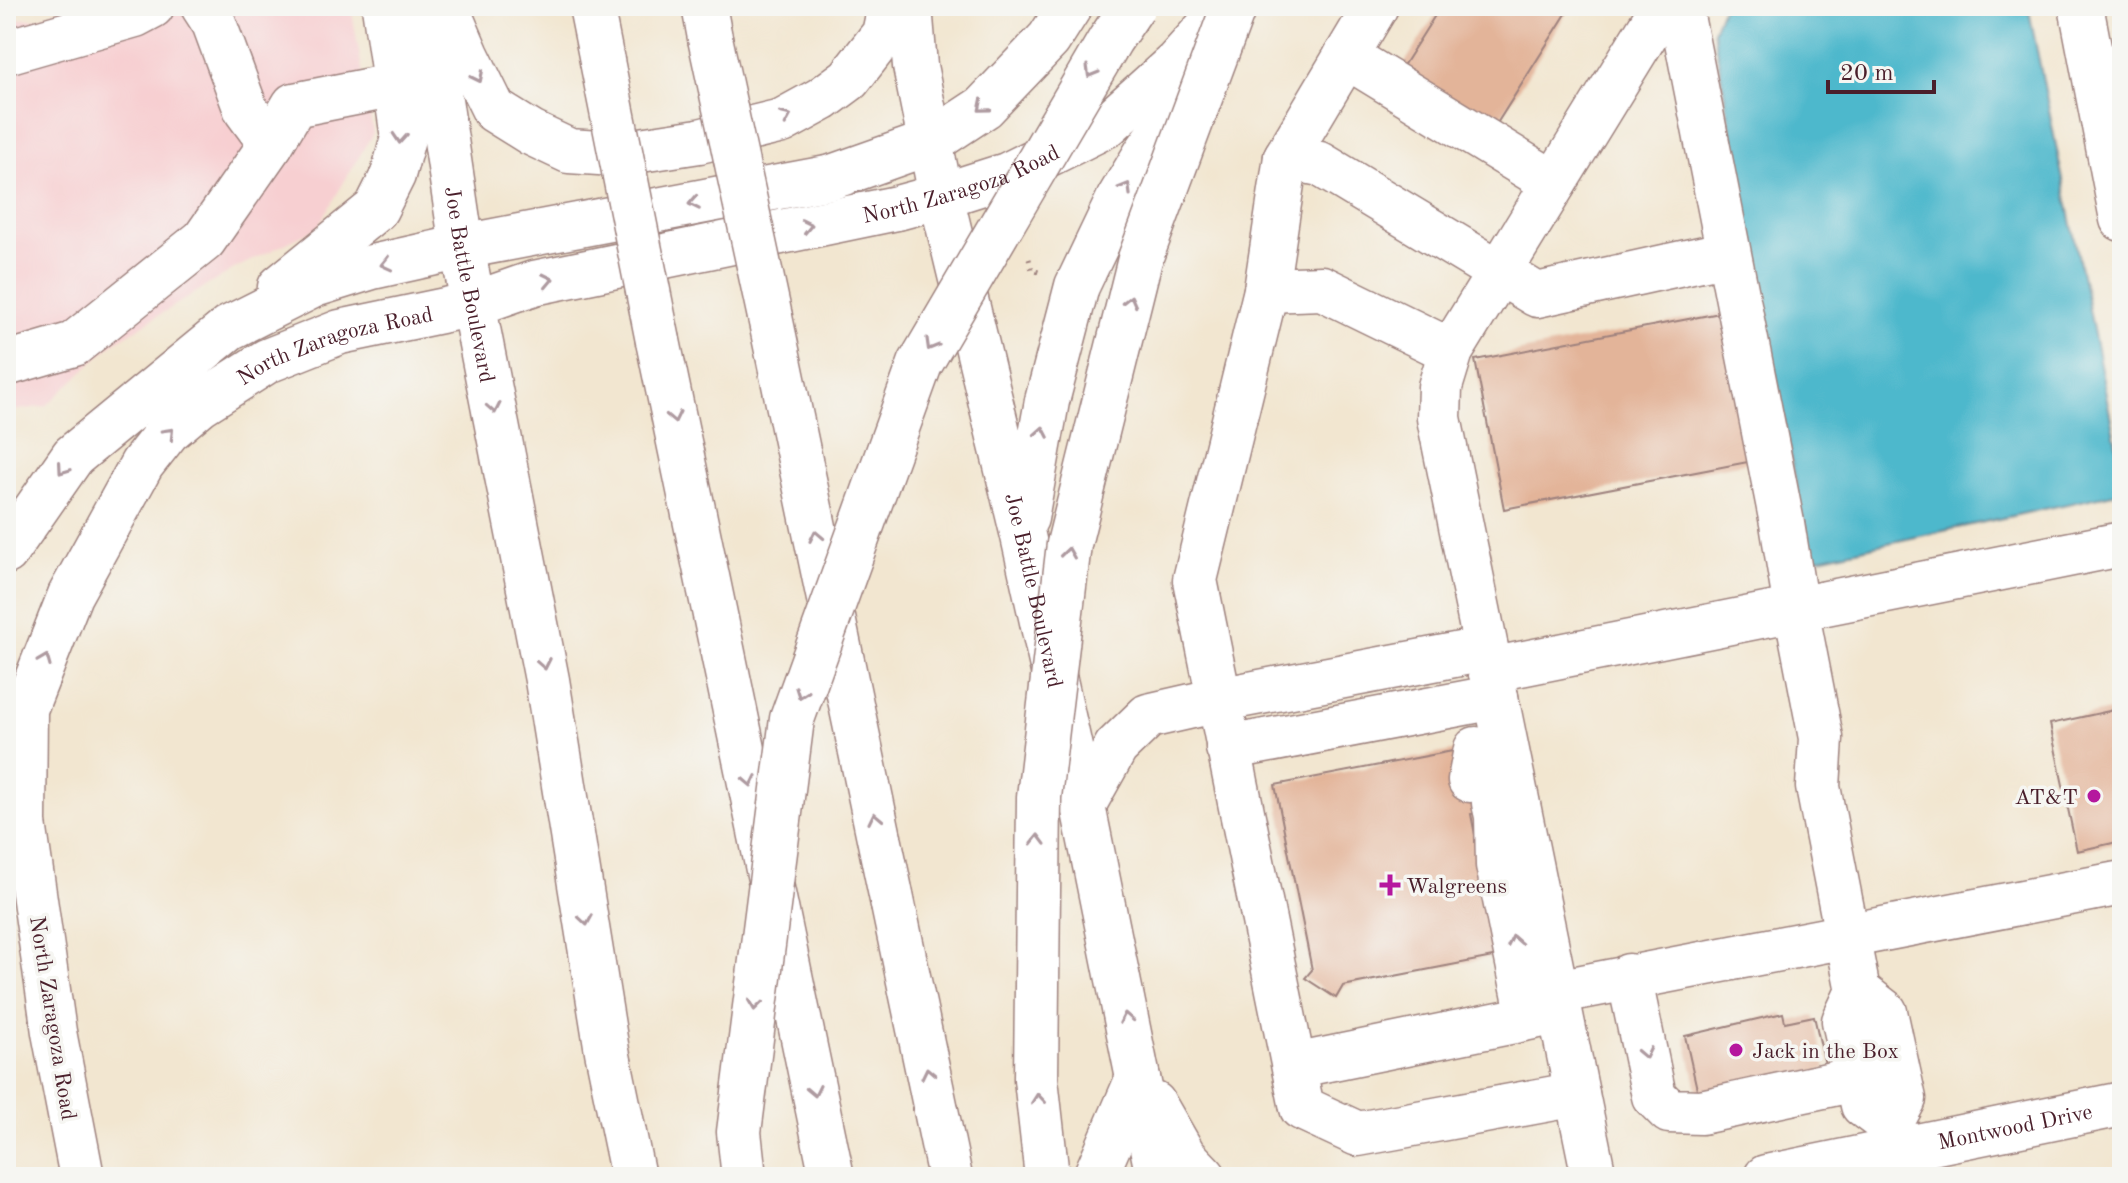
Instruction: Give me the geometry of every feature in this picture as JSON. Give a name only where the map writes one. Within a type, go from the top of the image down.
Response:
[{"type":"main road","points":[[6,52],[135,15],[152,6]]},
{"type":"main road","points":[[203,6],[214,23],[246,110],[271,144]]},
{"type":"main road","points":[[229,328],[376,209],[393,175],[403,138],[384,6]]},
{"type":"main road","name":"Joe Battle Boulevard","points":[[426,6],[462,247],[547,680],[607,1051],[633,1177]]},
{"type":"main road","points":[[446,6],[494,110],[531,133],[569,151],[614,154],[699,141],[782,121],[822,99],[849,79],[884,34],[890,6]]},
{"type":"main road","points":[[591,6],[832,1174]]},
{"type":"main road","name":"Joe Battle Boulevard","points":[[910,6],[915,66],[941,196],[1023,536],[1083,806],[1158,1177]]},
{"type":"main road","name":"North Zaragoza Road","points":[[6,552],[73,456],[229,328],[314,285],[372,267],[832,177],[931,142],[984,107],[1049,39],[1070,6]]},
{"type":"main road","points":[[744,1177],[739,1132],[792,719],[920,364],[1133,6]]},
{"type":"main road","name":"North Zaragoza Road","points":[[82,1177],[54,1032],[24,823],[25,709],[70,595],[142,464],[168,431],[200,404],[267,361],[340,332],[474,304],[534,283],[897,208],[1007,175],[1107,125],[1177,62],[1227,6]]},
{"type":"main road","points":[[1047,1177],[1036,1079],[1039,797],[1069,544],[1140,259],[1234,6]]},
{"type":"main road","points":[[1023,536],[1047,401],[1077,286],[1119,198],[1146,153],[1249,6]]},
{"type":"main road","points":[[1376,6],[1286,157],[1266,290],[1195,580],[1302,1108],[1358,1134],[1577,1094]]},
{"type":"main road","points":[[1548,1007],[1485,680],[1439,418],[1440,387],[1451,351],[1663,6]]},
{"type":"main road","points":[[1680,6],[1821,738],[1818,787],[1858,991],[1844,1021],[1863,1105],[1896,1151]]},
{"type":"main road","points":[[2081,6],[2122,219]]},
{"type":"main road","points":[[707,22],[947,1163]]},
{"type":"main road","points":[[1346,56],[1554,183]]},
{"type":"main road","points":[[6,364],[74,344],[204,240],[271,144],[294,105],[396,85]]},
{"type":"main road","points":[[1286,157],[1320,164],[1537,295],[1728,253]]},
{"type":"main road","points":[[1266,290],[1322,288],[1451,351]]},
{"type":"main road","points":[[1228,748],[1485,680],[1796,609],[2122,544]]},
{"type":"main road","points":[[1083,806],[1116,747],[1148,716],[1218,700],[1485,680]]},
{"type":"main road","points":[[1485,680],[1474,781],[1498,865],[1577,1094],[1594,1177]]},
{"type":"main road","points":[[1474,781],[1488,774],[1497,816],[1498,865]]},
{"type":"main road","points":[[1294,1066],[1548,1007],[1629,976],[2122,883]]},
{"type":"main road","points":[[1629,976],[1654,1096],[1669,1111],[1701,1112],[1856,1079]]},
{"type":"main road","points":[[1858,991],[1885,1012],[1904,1099],[1896,1151]]},
{"type":"main road","points":[[1095,1177],[1138,1078]]},
{"type":"main road","points":[[1138,1078],[1184,1156],[1204,1177]]},
{"type":"main road","name":"Montwood Drive","points":[[1766,1177],[2122,1104]]},
{"type":"shaded area","points":[[66,6],[351,6],[373,133],[317,228],[234,269],[115,342],[46,406],[6,412],[6,19],[38,19]]},
{"type":"water","points":[[1723,6],[2028,6],[2122,474],[2122,492],[1810,560],[1713,31]]},
{"type":"building","points":[[1441,6],[1571,6],[1494,128],[1401,69]]},
{"type":"building","points":[[1725,312],[1753,461],[1504,509],[1475,360]]},
{"type":"building","name":"AT&T","points":[[2114,710],[2122,750],[2122,841],[2077,851],[2050,724]]},
{"type":"building","name":"Walgreens","points":[[1458,750],[1483,812],[1471,814],[1498,956],[1343,986],[1336,998],[1305,978],[1312,970],[1275,785]]},
{"type":"building","points":[[1783,1013],[1785,1022],[1814,1016],[1826,1069],[1699,1098],[1685,1036]]},
{"type":"place","name":"AT&T","points":[[2094,796]]},
{"type":"place","name":"Walgreens","points":[[1390,885]]},
{"type":"place","name":"Jack in the Box","points":[[1736,1050]]}]
